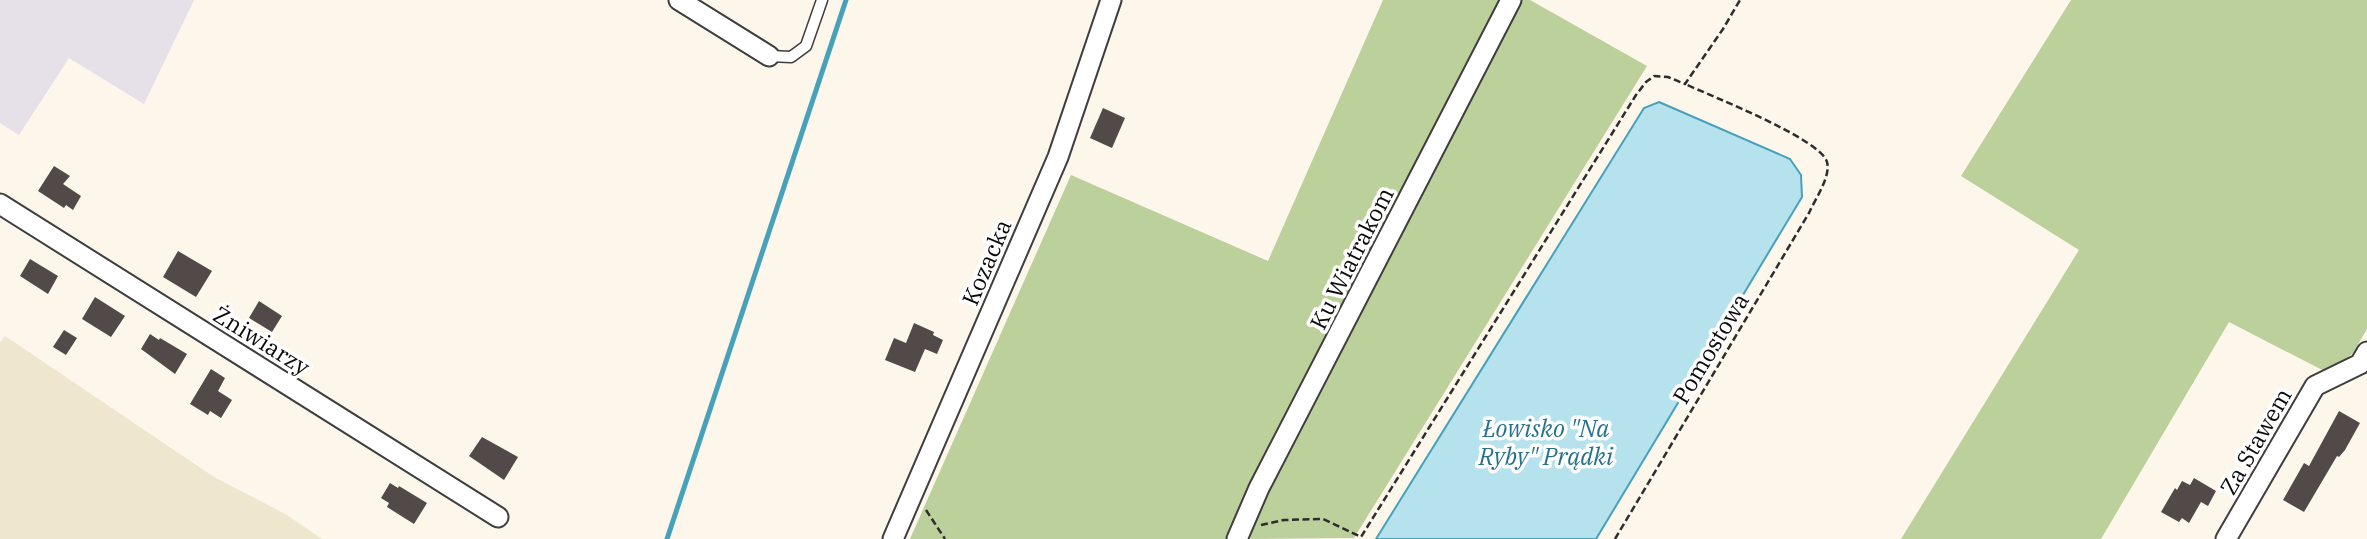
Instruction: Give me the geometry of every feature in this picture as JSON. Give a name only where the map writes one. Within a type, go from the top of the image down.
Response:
[{"type":"street","points":[[679,0],[769,56]]},
{"type":"street","name":"Kozacka","points":[[893,539],[1058,157],[1111,0]]},
{"type":"street","name":"Ku Wiatrakom","points":[[1239,534],[1259,488],[1511,0]]},
{"type":"street","name":"Żniwiarzy","points":[[0,204],[498,517]]},
{"type":"street","name":"Za Stawem","points":[[2226,539],[2315,386],[2360,364],[2367,352]]},
{"type":"lane","points":[[769,56],[791,57],[806,46],[821,0]]},
{"type":"path","points":[[1239,534],[1284,520],[1322,519],[1361,537],[1636,95],[1654,76],[1668,77],[1685,84],[1723,30],[1740,0]]},
{"type":"path","name":"Pomostowa","points":[[1615,539],[1809,213],[1828,171],[1827,160],[1819,150],[1791,132],[1685,84]]},
{"type":"path","points":[[914,491],[945,539]]},
{"type":"shaded area","points":[[0,0],[194,0],[144,104],[69,58],[19,135],[0,123]]},
{"type":"shaded area","points":[[5,336],[214,477],[287,515],[322,539],[0,539],[0,342]]},
{"type":"green space","points":[[1383,0],[1530,0],[1647,66],[1354,538],[1253,539],[1232,535],[1230,539],[910,539],[1071,175],[1268,261]]},
{"type":"green space","points":[[2071,0],[2367,0],[2367,329],[2353,353],[2330,374],[2229,322],[2101,539],[1901,539],[2079,250],[1961,176]]},
{"type":"water","name":"Łowisko \"Na Ryby\" Prądki","points":[[1659,102],[1790,159],[1801,175],[1802,197],[1596,539],[1376,539],[1644,108]]},
{"type":"building","points":[[1103,108],[1125,118],[1112,148],[1090,138]]},
{"type":"building","points":[[54,166],[70,176],[63,184],[81,196],[73,210],[66,205],[64,208],[38,191]]},
{"type":"building","points":[[178,251],[212,271],[196,297],[163,277]]},
{"type":"building","points":[[30,259],[58,276],[48,294],[20,276]]},
{"type":"building","points":[[95,297],[125,316],[111,337],[82,319]]},
{"type":"building","points":[[259,301],[282,316],[272,332],[249,318]]},
{"type":"building","points":[[914,323],[934,332],[933,335],[943,340],[937,354],[925,349],[915,372],[885,360],[894,338],[906,343]]},
{"type":"building","points":[[64,330],[77,338],[66,355],[53,347]]},
{"type":"building","points":[[150,334],[187,354],[175,374],[141,349]]},
{"type":"building","points":[[211,369],[225,378],[218,391],[232,400],[221,418],[210,411],[208,415],[190,404]]},
{"type":"building","points":[[2339,411],[2360,423],[2304,512],[2283,500],[2304,463],[2309,466]]},
{"type":"building","points":[[482,437],[518,457],[504,480],[469,456]]},
{"type":"building","points":[[2194,478],[2216,491],[2208,506],[2201,502],[2189,523],[2182,518],[2179,522],[2161,512],[2175,488],[2177,490],[2182,481],[2190,485]]},
{"type":"building","points":[[390,483],[427,503],[414,524],[387,507],[389,503],[381,498]]},
{"type":"waterway","points":[[667,539],[846,0]]}]
